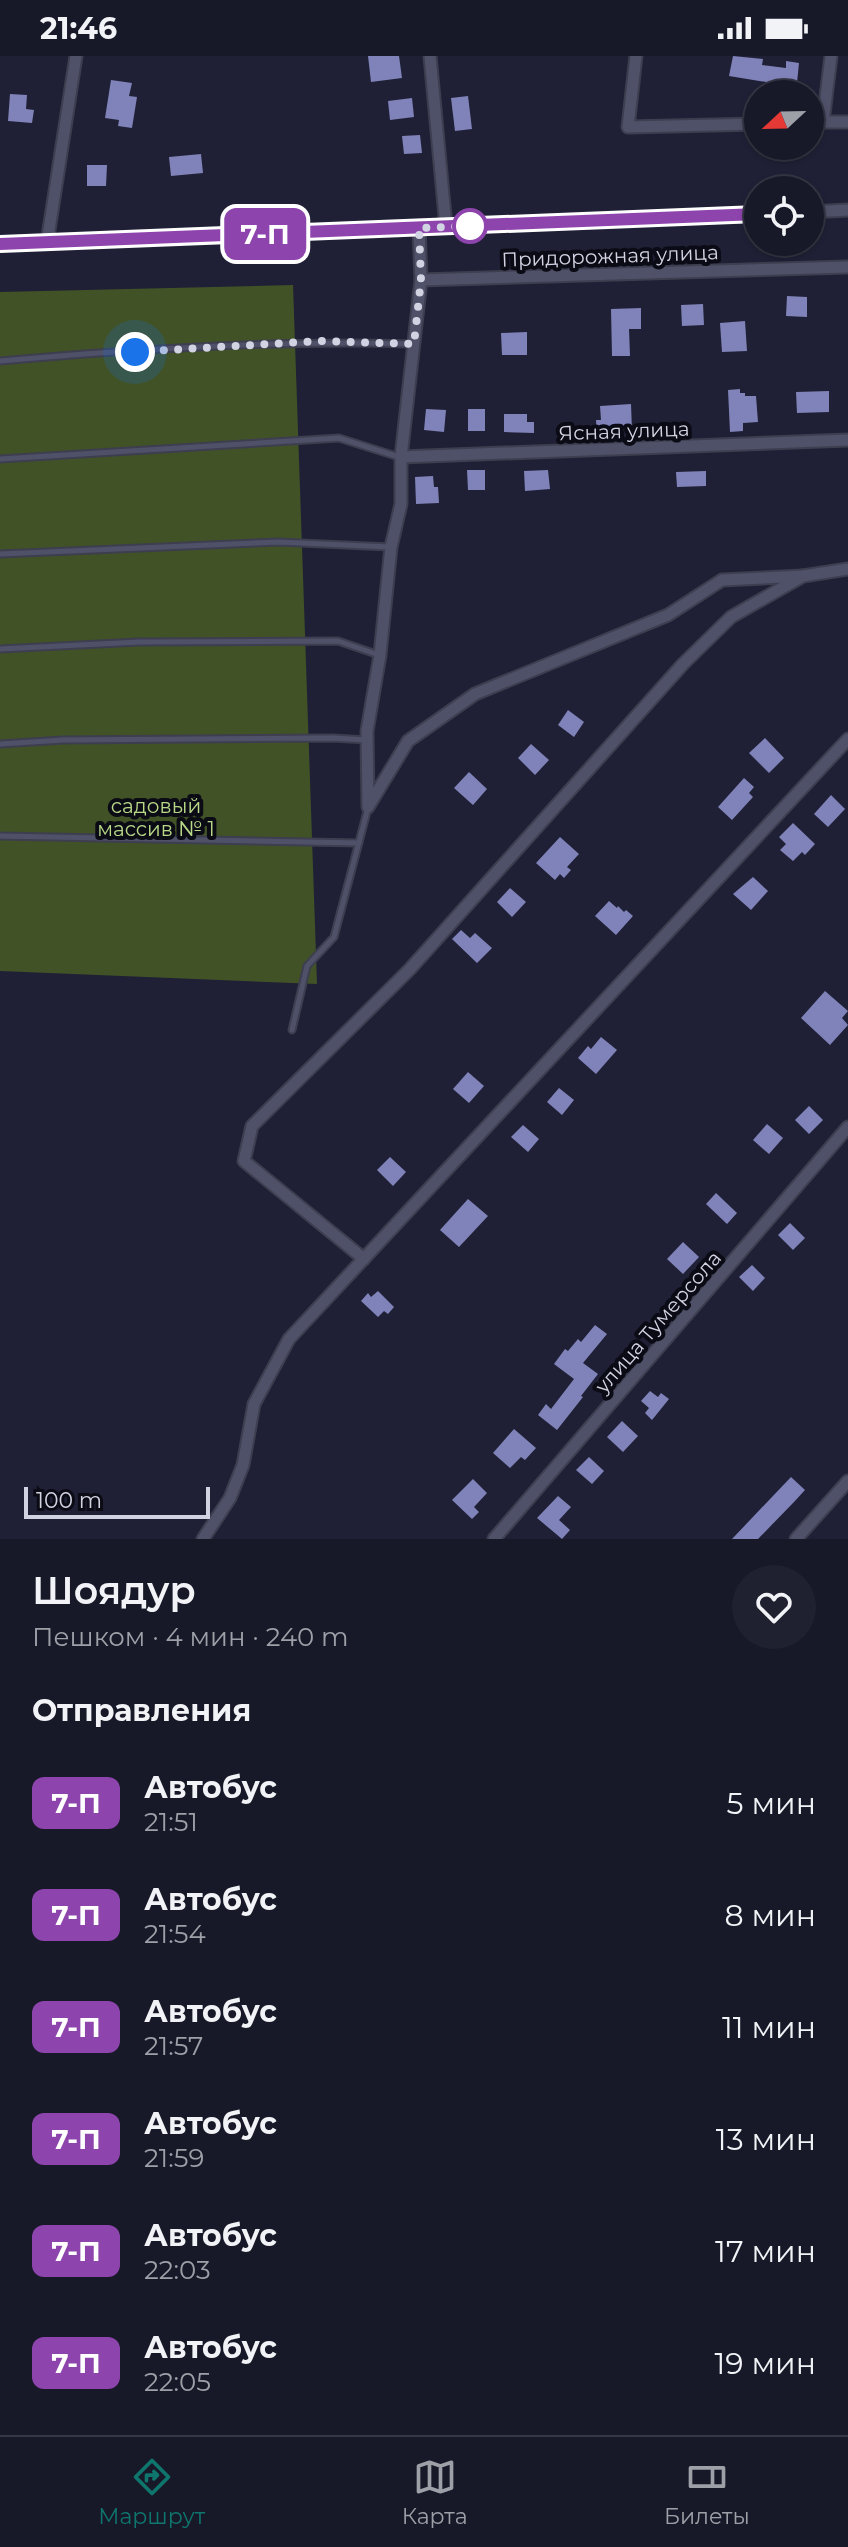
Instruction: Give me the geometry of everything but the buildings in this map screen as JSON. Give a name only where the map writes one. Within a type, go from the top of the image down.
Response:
[{"type":"street","points":[[47,243],[76,56]]},
{"type":"street","points":[[430,56],[446,227]]},
{"type":"street","points":[[636,56],[628,127],[744,124]]},
{"type":"street","points":[[824,114],[831,56]]},
{"type":"street","points":[[824,122],[848,122]]},
{"type":"street","points":[[824,211],[848,210]]},
{"type":"street","points":[[0,244],[744,215]]},
{"type":"street","points":[[368,807],[367,740],[380,655],[391,547],[401,504],[401,457],[421,280],[419,228]]},
{"type":"street","name":"Придорожная улица","points":[[421,280],[848,267]]},
{"type":"street","name":"Ясная улица","points":[[401,457],[848,440]]},
{"type":"street","points":[[368,807],[408,741],[475,694],[668,615],[722,580],[803,576],[848,569]]},
{"type":"street","points":[[364,1259],[244,1161],[252,1126],[410,969],[683,664],[731,617],[803,576]]},
{"type":"street","points":[[203,1539],[230,1498],[243,1465],[254,1404],[289,1339],[848,739]]},
{"type":"street","name":"улица Тумерсола","points":[[494,1539],[848,1127]]},
{"type":"street","points":[[796,1539],[848,1481]]},
{"type":"lane","points":[[0,361],[320,341],[414,344]]},
{"type":"lane","points":[[0,459],[339,438],[401,457]]},
{"type":"lane","points":[[0,554],[278,542],[391,547]]},
{"type":"lane","points":[[0,649],[139,642],[338,641],[380,655]]},
{"type":"lane","points":[[0,744],[63,740],[367,740]]},
{"type":"lane","points":[[292,1030],[307,966],[334,937],[368,807]]},
{"type":"lane","points":[[0,836],[359,843]]},
{"type":"green space","name":"садовый массив № 1","points":[[293,285],[317,984],[0,971],[0,292]]},
{"type":"bus line","name":"7-П","points":[[0,244],[744,215]]},
{"type":"route","points":[[135,352],[320,341],[414,344],[421,280],[419,228],[470,226]]}]
